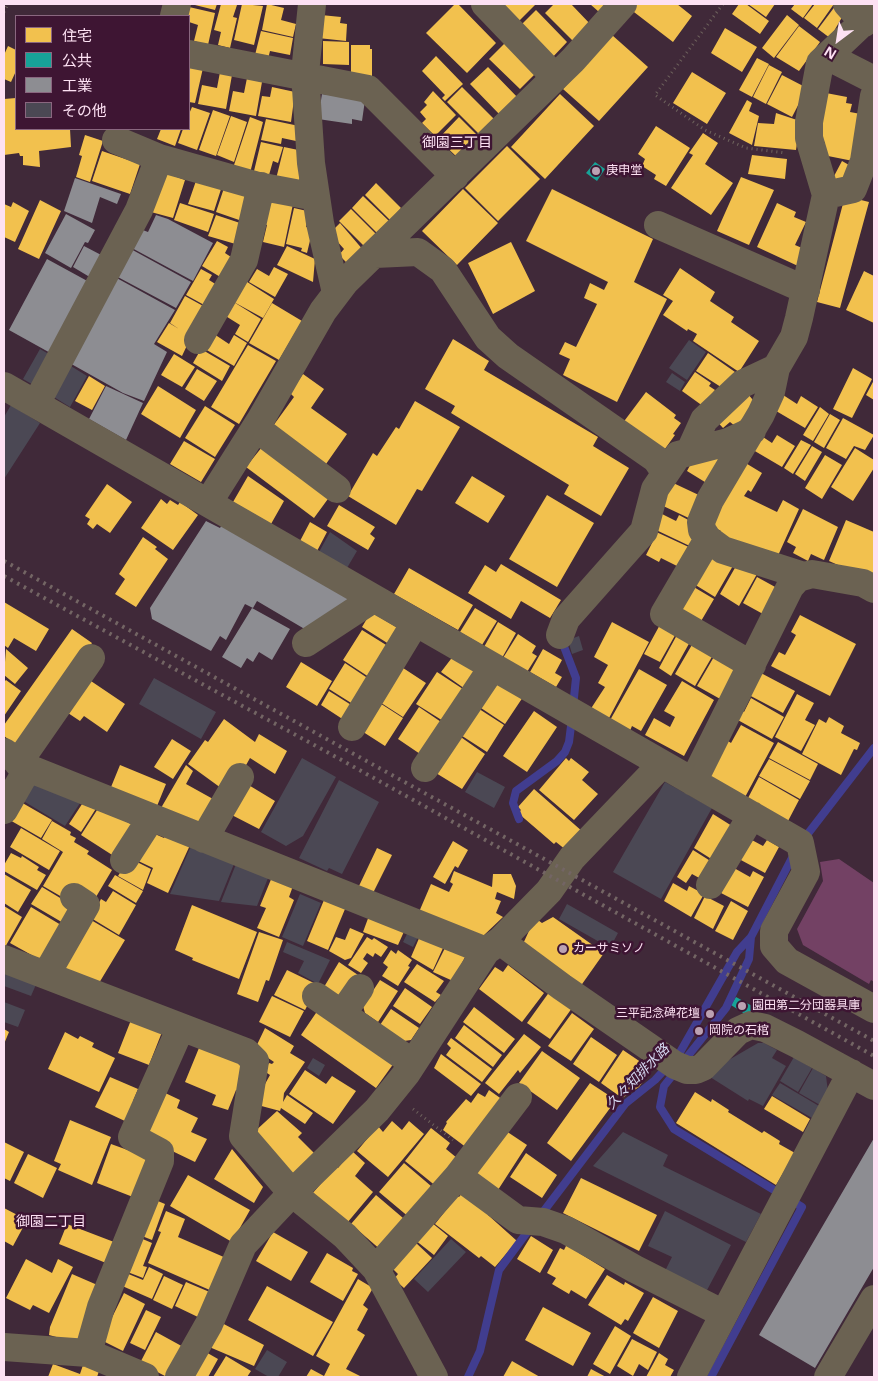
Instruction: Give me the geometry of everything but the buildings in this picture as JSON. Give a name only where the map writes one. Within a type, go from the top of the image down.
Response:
[{"type":"street","points":[[312,4],[305,78],[316,197],[336,293]]},
{"type":"street","points":[[485,4],[555,77]]},
{"type":"street","points":[[208,502],[256,428],[323,311],[345,282],[555,77],[623,4]]},
{"type":"street","points":[[804,576],[735,556],[708,539],[701,522],[710,500],[752,431],[771,392],[776,368],[794,337],[826,195],[809,138],[809,122],[820,63],[828,56],[862,13]]},
{"type":"street","points":[[190,54],[368,89],[455,176]]},
{"type":"street","points":[[828,56],[874,80]]},
{"type":"street","points":[[826,195],[853,189],[864,161],[874,96]]},
{"type":"street","points":[[116,140],[159,158],[262,186],[316,197]]},
{"type":"street","points":[[36,404],[139,210],[159,158]]},
{"type":"street","points":[[198,340],[244,260],[262,186]]},
{"type":"street","points":[[658,225],[806,290]]},
{"type":"street","points":[[375,254],[418,252],[443,270],[488,338],[508,356],[656,459],[664,472]]},
{"type":"street","points":[[690,451],[704,420],[742,384],[776,368]]},
{"type":"street","points":[[4,386],[208,502],[572,714],[800,843],[806,872],[774,931],[774,946],[787,961],[874,1009]]},
{"type":"street","points":[[256,428],[337,490]]},
{"type":"street","points":[[560,635],[566,618],[644,531],[655,489],[664,472],[678,455],[728,442],[752,431]]},
{"type":"street","points":[[708,539],[664,614],[752,665]]},
{"type":"street","points":[[694,782],[790,587],[798,578],[812,574],[863,583],[874,588]]},
{"type":"street","points":[[306,643],[373,598]]},
{"type":"street","points":[[352,727],[415,623]]},
{"type":"street","points":[[4,810],[17,761],[91,658]]},
{"type":"street","points":[[425,768],[492,668]]},
{"type":"street","points":[[17,761],[151,818],[493,946],[562,987],[675,1065],[687,1070],[696,1070],[703,1067],[738,1031],[751,1025],[765,1028],[863,1080],[724,1314],[691,1377]]},
{"type":"street","points":[[179,1377],[210,1324],[243,1245],[292,1193],[349,1140],[392,1092],[493,946],[549,891],[572,858],[662,764]]},
{"type":"street","points":[[204,838],[240,777]]},
{"type":"street","points":[[710,885],[752,816]]},
{"type":"street","points":[[124,860],[151,818]]},
{"type":"street","points":[[46,975],[86,905],[74,897]]},
{"type":"street","points":[[4,959],[246,1052],[255,1061],[243,1136],[292,1193],[345,1236],[376,1269],[434,1377]]},
{"type":"street","points":[[342,1014],[360,988]]},
{"type":"street","points":[[316,996],[413,1063]]},
{"type":"street","points":[[88,1353],[101,1307],[160,1161],[160,1152],[132,1137],[181,1027]]},
{"type":"street","points":[[376,1269],[516,1111]]},
{"type":"street","points":[[466,1166],[518,1220],[543,1222],[566,1230],[724,1314]]},
{"type":"street","points":[[828,1377],[874,1299]]},
{"type":"street","points":[[4,1347],[88,1353],[145,1377]]},
{"type":"path","points":[[4,12],[8,4]]},
{"type":"path","points":[[723,4],[655,95],[705,130],[746,148],[814,156]]},
{"type":"path","points":[[392,1092],[466,1166]]},
{"type":"shaded area","points":[[839,859],[874,883],[874,982],[871,980],[869,984],[803,945],[797,929],[823,881],[820,862]]},
{"type":"waterway","points":[[563,644],[576,678],[573,707]]},
{"type":"waterway","points":[[519,819],[513,803],[516,791],[557,761],[565,752],[569,742],[572,718]]},
{"type":"waterway","name":"久々知排水路","points":[[803,840],[874,748]]},
{"type":"waterway","name":"久々知排水路","points":[[540,1216],[625,1104],[655,1080],[679,1054],[737,952],[751,937],[794,854]]},
{"type":"waterway","points":[[711,1377],[802,1207],[674,1129],[660,1107],[664,1086],[726,1008],[749,959],[751,937]]},
{"type":"waterway","name":"久々知排水路","points":[[468,1377],[480,1351],[499,1270],[531,1227]]},
{"type":"railway","points":[[4,561],[874,1041]]},
{"type":"railway","points":[[4,576],[327,752],[874,1056]]},
{"type":"place","name":"庚申堂","points":[[596,171]]},
{"type":"place","name":"カーサミソノ","points":[[563,949]]},
{"type":"place","name":"園田第二分団器具庫","points":[[742,1006]]},
{"type":"place","name":"三平記念碑花壇","points":[[710,1014]]},
{"type":"place","name":"岡院の石棺","points":[[699,1031]]},
{"type":"district","name":"御園三丁目","points":[[457,143]]},
{"type":"district","name":"御園二丁目","points":[[51,1222]]}]
